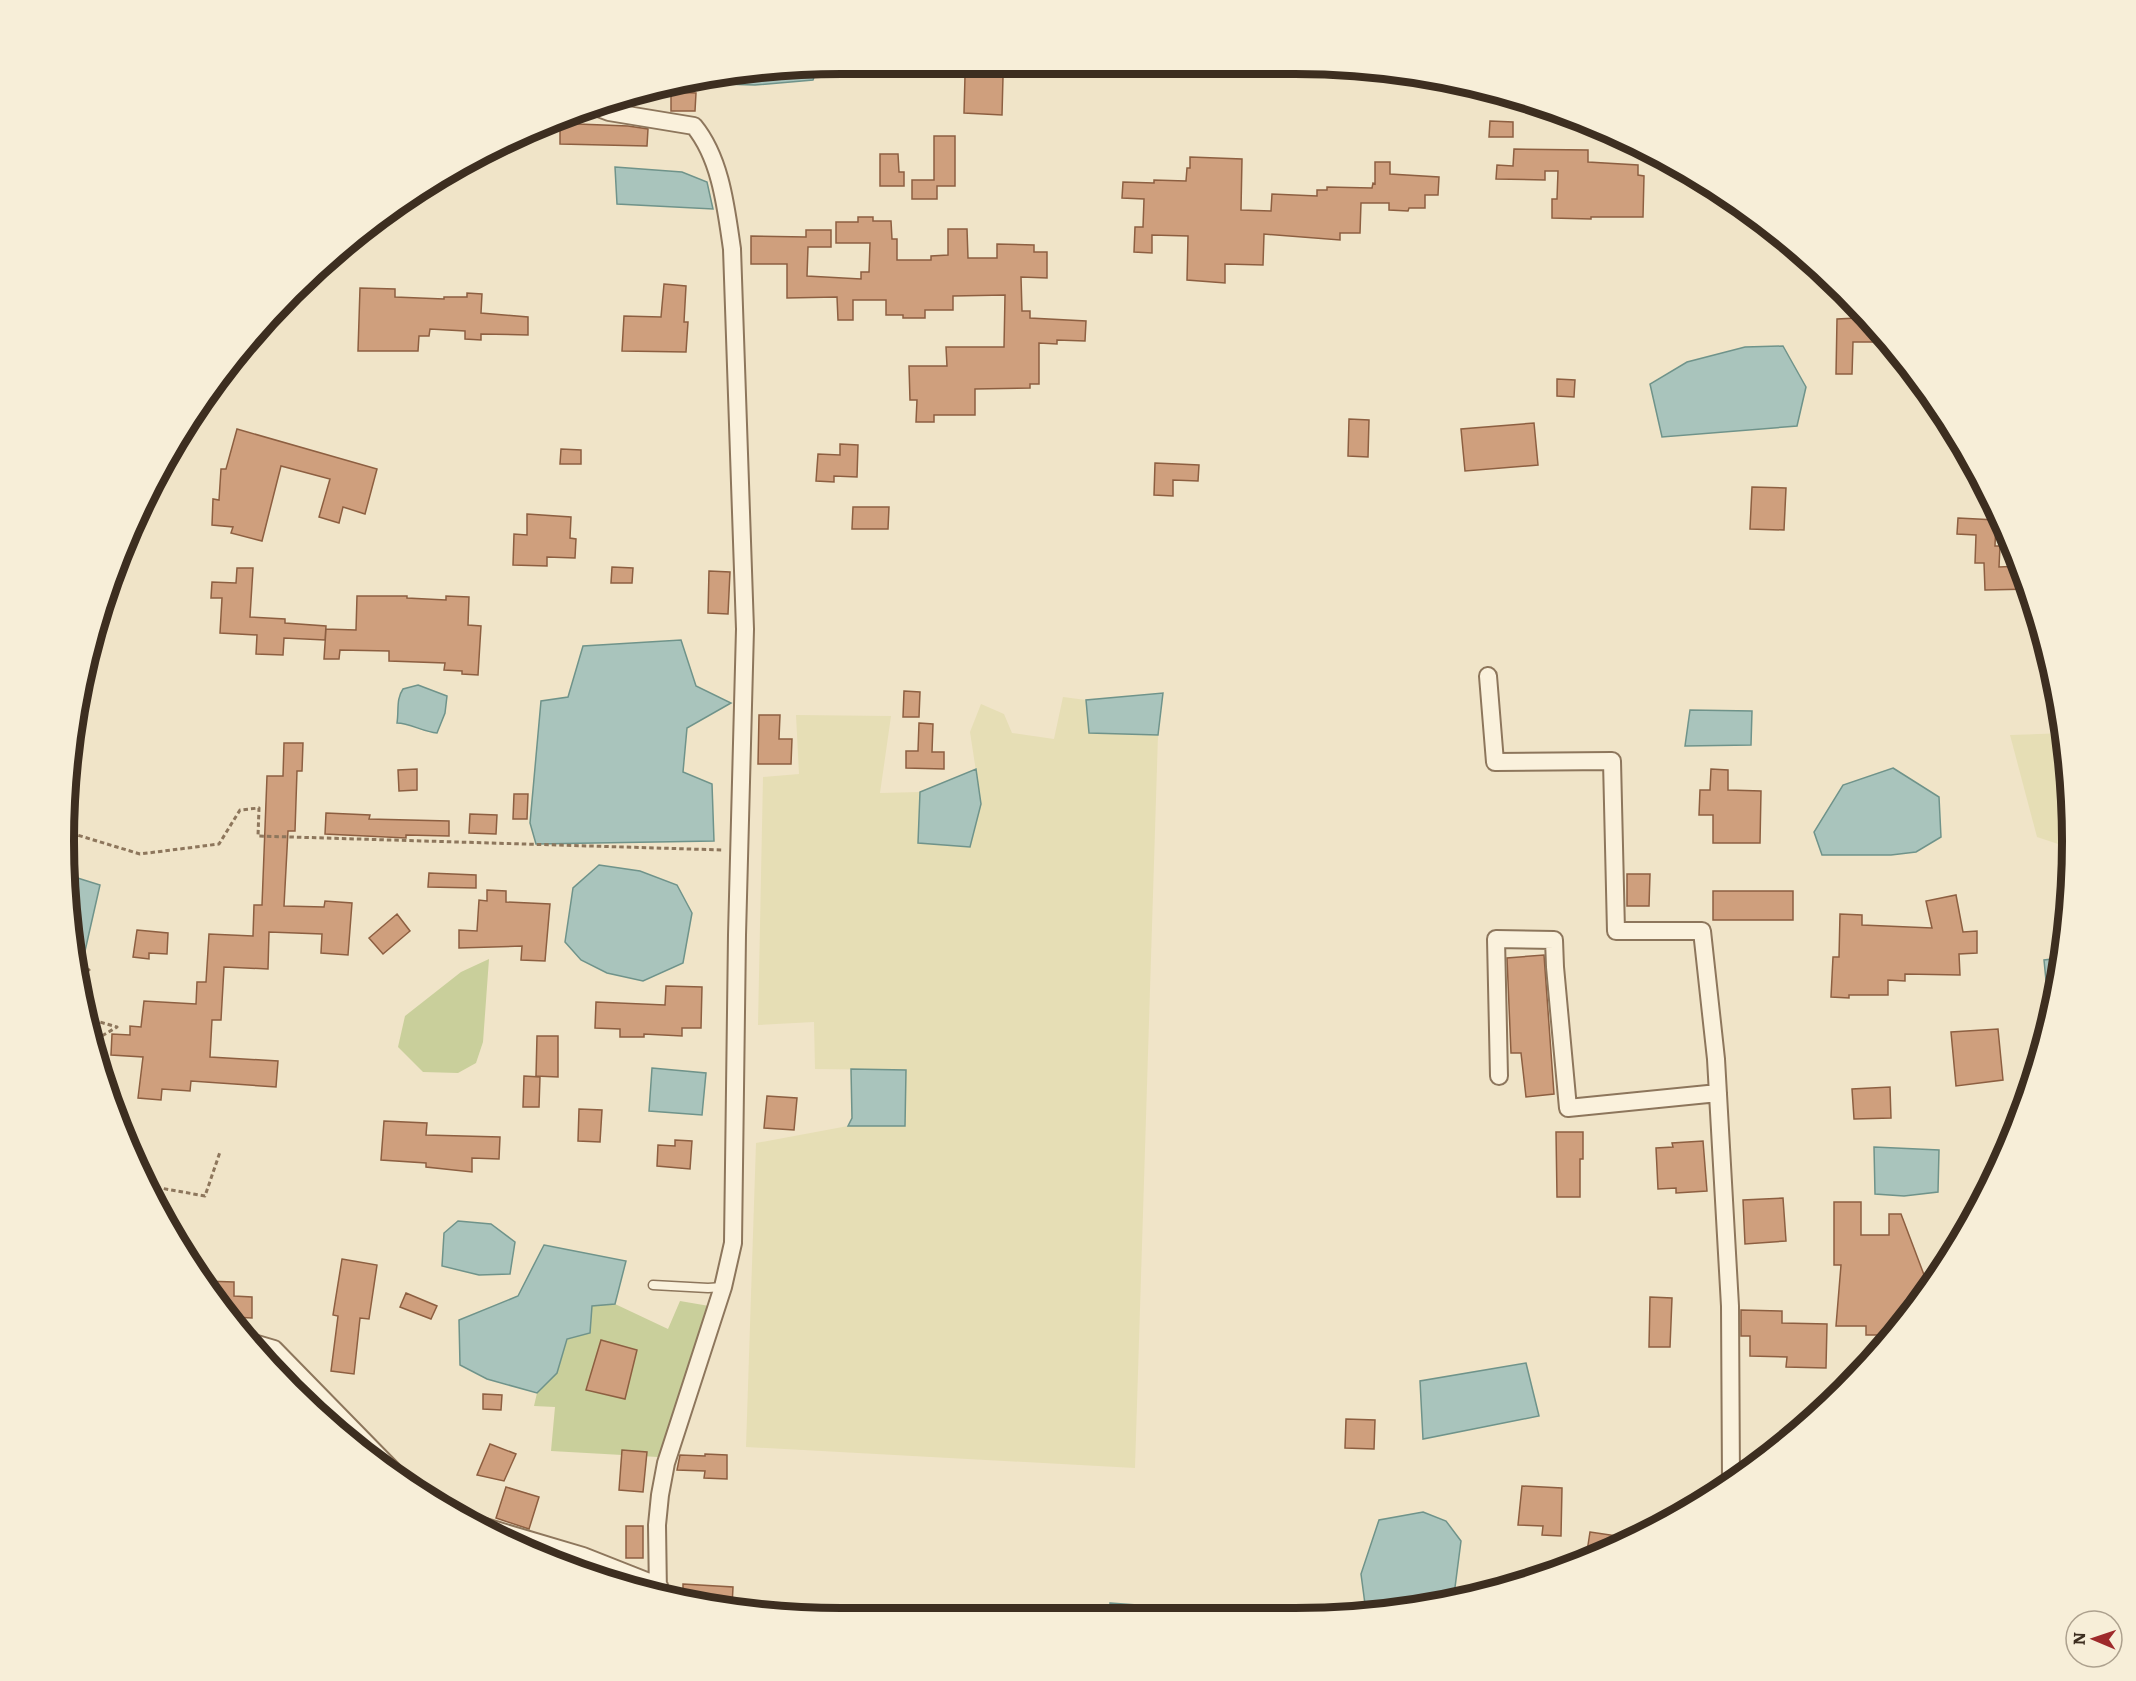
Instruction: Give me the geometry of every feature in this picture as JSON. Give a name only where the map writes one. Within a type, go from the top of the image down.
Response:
[{"type":"street","points":[[605,111],[693,126],[711,156],[724,200],[732,249],[745,629],[737,935],[734,1243],[723,1287],[666,1463],[657,1525],[658,1585]]},
{"type":"street","points":[[1488,676],[1495,762],[1612,760],[1616,931],[1702,932],[1718,1093],[1730,1306],[1731,1472]]},
{"type":"street","points":[[1499,1076],[1496,939],[1554,940],[1568,1108],[1718,1093]]},
{"type":"street","points":[[263,1345],[274,1348],[364,1441]]},
{"type":"street","points":[[524,1538],[583,1556],[631,1578]]},
{"type":"lane","points":[[653,1285],[723,1287]]},
{"type":"path","points":[[74,834],[140,854],[219,844],[240,810],[259,808],[258,836],[740,850]]},
{"type":"path","points":[[85,973],[92,967]]},
{"type":"path","points":[[96,1021],[117,1027],[100,1037]]},
{"type":"path","points":[[157,1187],[205,1196],[220,1152]]},
{"type":"shaded area","points":[[1063,697],[1086,700],[1090,733],[1158,735],[1135,1468],[746,1447],[756,1143],[848,1126],[905,1125],[906,1070],[815,1069],[814,1022],[758,1025],[763,777],[799,774],[796,715],[891,716],[880,793],[920,792],[918,843],[969,847],[981,804],[970,732],[981,704],[1004,714],[1012,733],[1054,739]]},
{"type":"shaded area","points":[[2055,733],[2061,790],[2062,845],[2037,837],[2010,735]]},
{"type":"green space","points":[[489,959],[483,1042],[476,1063],[458,1073],[423,1072],[398,1047],[405,1016],[461,972]]},
{"type":"green space","points":[[680,1301],[715,1307],[658,1457],[551,1451],[555,1407],[534,1406],[537,1393],[557,1373],[567,1339],[590,1333],[592,1306],[615,1304],[668,1329]]},
{"type":"water","points":[[790,75],[815,75],[813,80],[755,85],[716,84]]},
{"type":"water","points":[[615,167],[682,172],[707,182],[713,209],[617,204]]},
{"type":"water","points":[[1783,346],[1806,387],[1797,426],[1662,437],[1650,384],[1687,362],[1745,347]]},
{"type":"water","points":[[681,640],[696,686],[731,703],[687,728],[683,772],[712,784],[714,841],[536,844],[530,823],[541,701],[568,697],[583,646]]},
{"type":"water","points":[[418,685],[447,696],[445,713],[437,733],[397,723],[399,701],[403,689]]},
{"type":"water","points":[[1163,693],[1158,735],[1089,733],[1086,700]]},
{"type":"water","points":[[1690,710],[1752,711],[1751,745],[1685,746]]},
{"type":"water","points":[[1893,768],[1939,797],[1941,837],[1916,852],[1891,855],[1822,855],[1814,832],[1843,785]]},
{"type":"water","points":[[976,769],[981,804],[970,847],[918,843],[920,792]]},
{"type":"water","points":[[599,865],[640,871],[677,885],[692,913],[683,963],[643,981],[607,973],[581,960],[565,942],[573,888]]},
{"type":"water","points":[[75,877],[100,885],[83,960]]},
{"type":"water","points":[[2053,959],[2047,993],[2044,960]]},
{"type":"water","points":[[652,1068],[706,1073],[702,1115],[649,1111]]},
{"type":"water","points":[[851,1069],[906,1070],[905,1126],[848,1126],[852,1118]]},
{"type":"water","points":[[1874,1147],[1939,1150],[1938,1192],[1904,1196],[1875,1194]]},
{"type":"water","points":[[458,1221],[491,1224],[515,1242],[510,1274],[479,1275],[442,1266],[444,1233]]},
{"type":"water","points":[[544,1245],[626,1261],[615,1304],[592,1306],[590,1333],[567,1339],[557,1373],[537,1393],[487,1379],[460,1365],[459,1320],[518,1296]]},
{"type":"water","points":[[1526,1363],[1539,1416],[1423,1439],[1420,1381]]},
{"type":"water","points":[[1423,1512],[1446,1521],[1461,1541],[1455,1591],[1365,1604],[1361,1574],[1379,1520]]},
{"type":"water","points":[[1110,1603],[1179,1608],[1110,1608]]},
{"type":"building","points":[[965,76],[1003,77],[1002,115],[964,113]]},
{"type":"building","points":[[671,93],[696,93],[695,111],[671,111]]},
{"type":"building","points":[[578,120],[578,124],[648,129],[647,146],[560,144],[560,127]]},
{"type":"building","points":[[1490,121],[1513,122],[1513,137],[1489,137]]},
{"type":"building","points":[[934,136],[955,136],[955,186],[937,186],[937,199],[912,199],[912,180],[934,180]]},
{"type":"building","points":[[1514,149],[1588,150],[1588,162],[1638,165],[1638,175],[1644,176],[1643,217],[1552,218],[1552,199],[1557,199],[1558,171],[1545,171],[1545,180],[1496,179],[1497,165],[1513,166]]},
{"type":"building","points":[[880,154],[898,154],[899,172],[904,172],[904,186],[880,186]]},
{"type":"building","points":[[1190,157],[1242,159],[1241,210],[1271,211],[1272,194],[1317,196],[1317,190],[1327,190],[1327,187],[1372,188],[1373,183],[1375,184],[1375,162],[1390,162],[1390,174],[1439,177],[1438,195],[1425,195],[1425,208],[1409,208],[1408,211],[1389,210],[1389,203],[1361,203],[1360,233],[1340,233],[1340,240],[1264,234],[1263,265],[1225,264],[1225,283],[1187,280],[1188,236],[1152,235],[1152,253],[1134,252],[1135,227],[1143,227],[1144,199],[1122,198],[1123,182],[1186,181],[1187,168],[1190,168]]},
{"type":"building","points":[[858,217],[873,217],[873,221],[891,221],[892,239],[897,239],[897,260],[931,260],[931,256],[948,255],[948,229],[967,229],[968,258],[997,258],[997,244],[1034,245],[1034,252],[1047,252],[1047,278],[1021,277],[1022,311],[1030,311],[1030,318],[1086,321],[1085,341],[1057,340],[1057,344],[1039,343],[1039,384],[1030,384],[1030,388],[975,389],[975,415],[934,415],[934,422],[916,422],[917,400],[910,400],[909,366],[947,366],[946,347],[1004,347],[1005,295],[953,296],[953,310],[925,310],[925,318],[886,315],[886,300],[853,300],[853,320],[838,320],[837,297],[787,298],[787,264],[751,264],[751,236],[806,237],[806,230],[831,230],[831,247],[808,247],[807,276],[861,279],[861,272],[869,272],[870,243],[836,243],[836,222],[858,222]]},
{"type":"building","points":[[664,284],[686,286],[684,322],[688,322],[686,352],[622,351],[624,316],[661,317]]},
{"type":"building","points":[[360,288],[395,289],[395,297],[444,299],[444,297],[467,297],[467,293],[482,294],[481,313],[528,317],[528,335],[481,334],[481,340],[465,339],[465,331],[430,329],[429,336],[419,336],[418,351],[358,351]]},
{"type":"building","points":[[1857,318],[1875,339],[1875,342],[1853,342],[1852,374],[1836,374],[1837,319]]},
{"type":"building","points":[[1557,379],[1575,380],[1574,397],[1557,396]]},
{"type":"building","points":[[1349,419],[1369,420],[1368,457],[1348,456]]},
{"type":"building","points":[[1534,423],[1538,465],[1465,471],[1461,429]]},
{"type":"building","points":[[237,429],[377,469],[365,514],[343,507],[339,523],[319,517],[330,479],[281,466],[262,541],[231,533],[233,527],[212,525],[213,499],[219,500],[221,469],[226,469]]},
{"type":"building","points":[[840,444],[858,445],[857,477],[834,476],[834,482],[816,481],[818,454],[840,455]]},
{"type":"building","points":[[561,449],[581,450],[581,464],[560,464]]},
{"type":"building","points":[[1155,463],[1199,465],[1198,481],[1173,480],[1173,496],[1154,495]]},
{"type":"building","points":[[1752,487],[1786,488],[1784,530],[1750,529]]},
{"type":"building","points":[[853,507],[889,507],[888,529],[852,529]]},
{"type":"building","points":[[527,514],[571,517],[570,538],[576,539],[575,558],[547,557],[547,566],[513,565],[514,534],[527,535]]},
{"type":"building","points":[[1958,518],[1992,520],[1996,529],[1995,546],[2000,546],[1999,567],[2011,566],[2020,589],[1985,590],[1984,563],[1975,563],[1976,535],[1957,534]]},
{"type":"building","points":[[612,567],[633,568],[632,583],[611,583]]},
{"type":"building","points":[[237,568],[253,568],[250,617],[285,619],[285,623],[326,626],[325,640],[284,638],[283,655],[256,654],[257,635],[220,633],[222,598],[211,598],[212,582],[236,583]]},
{"type":"building","points":[[709,571],[730,572],[728,614],[708,613]]},
{"type":"building","points":[[357,596],[407,596],[407,598],[446,600],[446,596],[469,597],[468,625],[481,626],[478,675],[444,670],[445,663],[389,661],[389,651],[340,650],[339,659],[324,659],[326,629],[356,630]]},
{"type":"building","points":[[904,691],[920,692],[919,717],[903,717]]},
{"type":"building","points":[[759,715],[780,715],[779,739],[792,739],[791,764],[758,764]]},
{"type":"building","points":[[919,723],[933,724],[932,752],[944,752],[944,769],[906,768],[906,751],[918,751]]},
{"type":"building","points":[[284,743],[303,743],[302,771],[297,771],[295,831],[288,831],[284,906],[324,907],[325,901],[352,903],[348,955],[321,953],[322,934],[269,932],[268,969],[224,967],[221,1020],[212,1020],[210,1057],[278,1061],[276,1087],[191,1081],[190,1091],[162,1089],[161,1100],[138,1098],[143,1057],[111,1055],[112,1034],[130,1035],[130,1026],[141,1027],[144,1001],[196,1004],[197,982],[206,982],[209,934],[253,936],[254,905],[262,905],[267,776],[283,776]]},
{"type":"building","points":[[417,769],[417,790],[399,791],[398,770]]},
{"type":"building","points":[[1711,769],[1728,770],[1728,790],[1761,791],[1760,843],[1713,843],[1713,815],[1699,815],[1700,790],[1710,790]]},
{"type":"building","points":[[514,794],[528,794],[527,819],[513,819]]},
{"type":"building","points":[[326,813],[370,815],[369,819],[449,821],[449,836],[406,835],[406,838],[325,834]]},
{"type":"building","points":[[470,814],[497,815],[496,834],[469,833]]},
{"type":"building","points":[[429,873],[476,875],[476,888],[428,887]]},
{"type":"building","points":[[1627,874],[1650,874],[1649,906],[1627,906]]},
{"type":"building","points":[[487,890],[506,891],[506,902],[550,904],[545,961],[521,960],[522,946],[459,948],[459,930],[477,931],[479,900],[487,901]]},
{"type":"building","points":[[1713,891],[1793,891],[1793,920],[1713,920]]},
{"type":"building","points":[[1956,895],[1963,932],[1977,931],[1977,953],[1959,954],[1960,975],[1905,974],[1905,981],[1888,980],[1888,995],[1831,997],[1833,957],[1839,957],[1840,914],[1862,915],[1862,925],[1932,928],[1926,901]]},
{"type":"building","points":[[397,914],[410,931],[383,954],[369,938]]},
{"type":"building","points":[[137,930],[168,933],[167,954],[149,953],[149,959],[133,957]]},
{"type":"building","points":[[1544,955],[1554,1094],[1526,1097],[1521,1053],[1511,1053],[1507,958]]},
{"type":"building","points":[[666,986],[702,987],[701,1028],[682,1028],[682,1036],[644,1034],[644,1037],[620,1037],[620,1029],[595,1028],[596,1002],[665,1005]]},
{"type":"building","points":[[1998,1029],[2003,1080],[1956,1086],[1951,1032]]},
{"type":"building","points":[[537,1036],[558,1036],[558,1077],[536,1076]]},
{"type":"building","points":[[524,1076],[540,1077],[539,1107],[523,1107]]},
{"type":"building","points":[[1890,1087],[1891,1118],[1854,1119],[1852,1089]]},
{"type":"building","points":[[767,1096],[797,1098],[794,1130],[764,1128]]},
{"type":"building","points":[[579,1109],[602,1110],[600,1142],[578,1141]]},
{"type":"building","points":[[384,1121],[427,1123],[426,1135],[500,1137],[499,1159],[472,1158],[472,1172],[426,1167],[426,1163],[381,1160]]},
{"type":"building","points":[[1556,1132],[1583,1132],[1580,1197],[1557,1197]]},
{"type":"building","points":[[675,1140],[692,1141],[690,1169],[657,1166],[658,1145],[675,1146]]},
{"type":"building","points":[[1703,1141],[1707,1191],[1676,1193],[1676,1188],[1658,1189],[1656,1148],[1673,1147],[1672,1143]]},
{"type":"building","points":[[1783,1198],[1786,1241],[1745,1244],[1743,1200]]},
{"type":"building","points":[[1834,1202],[1861,1202],[1861,1235],[1889,1235],[1889,1214],[1901,1214],[1925,1278],[1881,1335],[1866,1335],[1866,1326],[1836,1326],[1841,1265],[1834,1265]]},
{"type":"building","points":[[342,1259],[377,1265],[369,1319],[360,1318],[354,1374],[331,1371],[338,1316],[333,1315]]},
{"type":"building","points":[[213,1281],[234,1282],[234,1296],[252,1297],[252,1318],[241,1317]]},
{"type":"building","points":[[406,1293],[437,1306],[431,1319],[400,1307]]},
{"type":"building","points":[[1650,1297],[1672,1298],[1670,1347],[1649,1347]]},
{"type":"building","points":[[1741,1310],[1782,1311],[1782,1323],[1827,1324],[1826,1368],[1786,1367],[1787,1357],[1750,1356],[1750,1336],[1741,1336]]},
{"type":"building","points":[[601,1340],[637,1350],[625,1399],[586,1390]]},
{"type":"building","points":[[483,1394],[502,1395],[501,1410],[483,1409]]},
{"type":"building","points":[[1346,1419],[1375,1420],[1374,1449],[1345,1448]]},
{"type":"building","points":[[490,1444],[516,1454],[504,1481],[477,1475]]},
{"type":"building","points":[[622,1450],[647,1452],[643,1492],[619,1490]]},
{"type":"building","points":[[705,1454],[727,1455],[727,1479],[704,1478],[705,1471],[677,1470],[680,1455],[705,1456]]},
{"type":"building","points":[[1522,1486],[1562,1488],[1561,1536],[1542,1535],[1543,1526],[1518,1525]]},
{"type":"building","points":[[506,1487],[539,1497],[529,1529],[496,1518]]},
{"type":"building","points":[[626,1526],[643,1526],[643,1558],[626,1558]]},
{"type":"building","points":[[1590,1532],[1617,1536],[1589,1549],[1587,1550]]},
{"type":"building","points":[[683,1584],[733,1587],[732,1600],[683,1591]]}]
